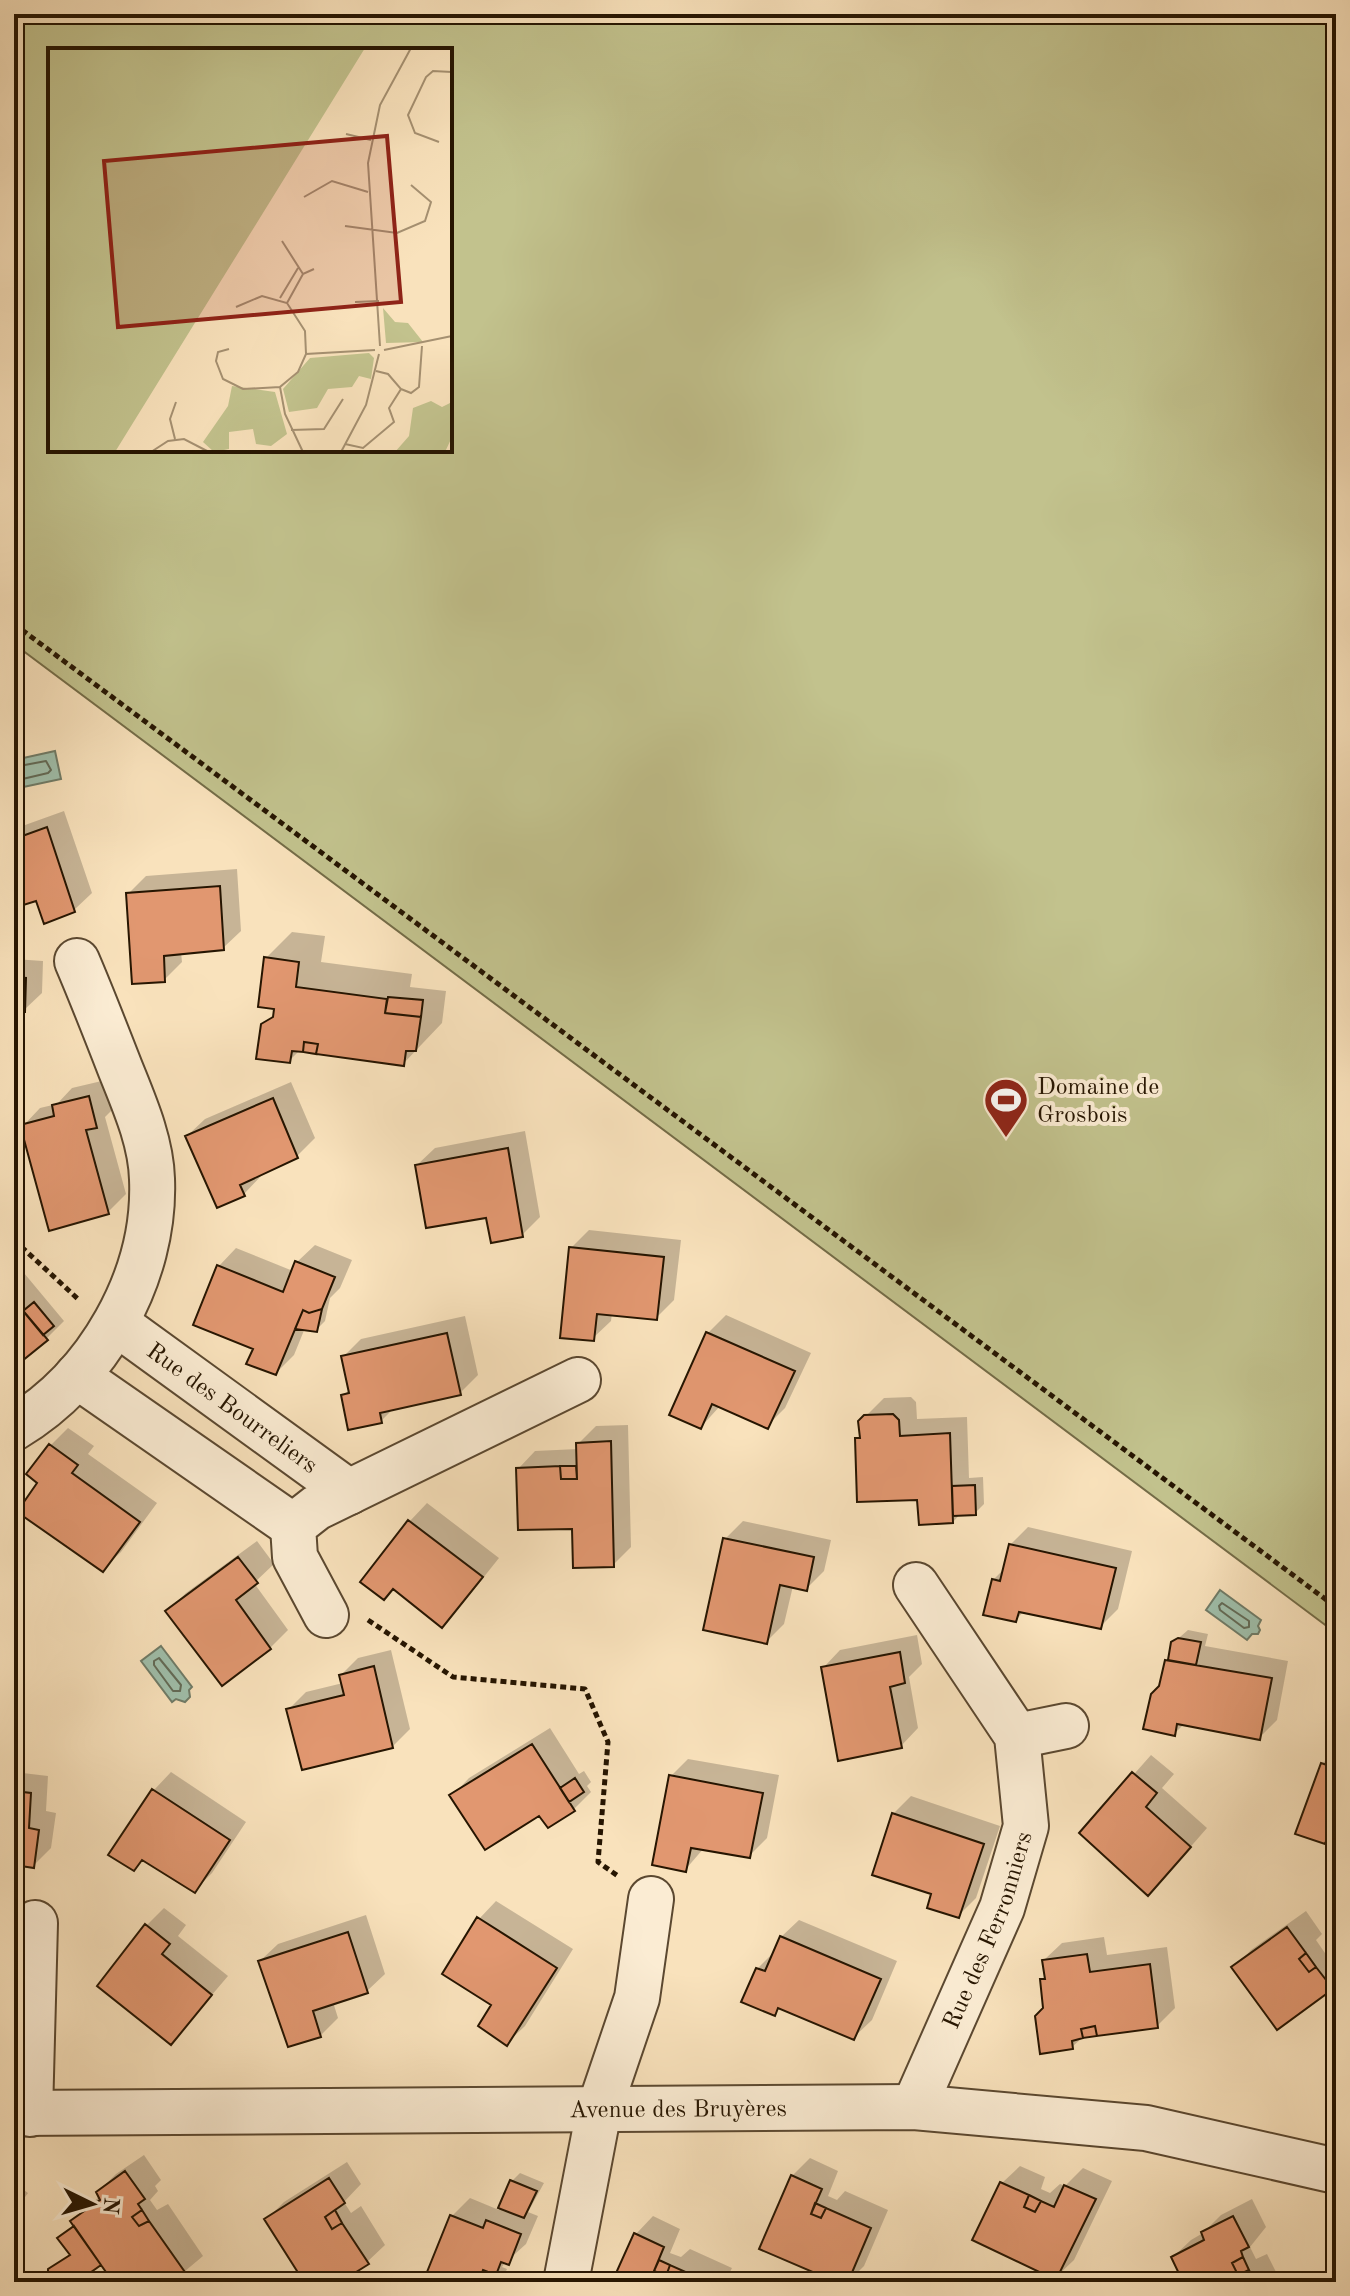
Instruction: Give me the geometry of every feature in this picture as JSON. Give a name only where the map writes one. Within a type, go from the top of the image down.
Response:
[{"type":"street","points":[[14,1428],[33,1416],[77,1376],[116,1323],[146,1253],[152,1178],[140,1118],[77,961]]},
{"type":"street","name":"Rue des Bourreliers","points":[[116,1323],[349,1492]]},
{"type":"street","points":[[77,1376],[293,1526],[295,1557],[326,1615]]},
{"type":"street","name":"Rue des Bourreliers","points":[[293,1526],[316,1508],[578,1380]]},
{"type":"street","name":"Rue des Ferronniers","points":[[914,2107],[1002,1908],[1026,1826],[1017,1736],[916,1585]]},
{"type":"street","points":[[1017,1736],[1066,1726]]},
{"type":"street","points":[[566,2282],[599,2110],[637,1998],[651,1899]]},
{"type":"street","points":[[22,2113],[35,1923]]},
{"type":"street","name":"Avenue des Bruyères","points":[[22,2113],[914,2107],[1146,2128],[1333,2160]]},
{"type":"path","points":[[14,624],[1336,1607]]},
{"type":"path","points":[[14,1240],[99,1318],[116,1323]]},
{"type":"path","points":[[326,1615],[354,1610],[453,1677],[585,1689],[608,1742],[598,1862],[651,1899]]},
{"type":"green space","name":"Domaine de Grosbois","points":[[14,14],[1336,14],[1336,1633],[14,644]]},
{"type":"water","points":[[55,751],[61,779],[14,789],[14,760]]},
{"type":"water","points":[[1220,1590],[1261,1620],[1258,1634],[1252,1634],[1247,1640],[1206,1610]]},
{"type":"water","points":[[161,1646],[192,1687],[190,1697],[185,1702],[176,1699],[172,1702],[141,1661]]},
{"type":"building","points":[[47,827],[75,912],[44,924],[36,901],[14,908],[14,839]]},
{"type":"building","points":[[220,886],[224,950],[164,956],[165,982],[132,984],[126,893]]},
{"type":"building","points":[[264,957],[299,962],[296,987],[387,999],[385,1013],[421,1017],[416,1051],[406,1051],[404,1066],[316,1054],[318,1044],[304,1042],[303,1052],[292,1051],[290,1063],[256,1059],[261,1024],[273,1017],[274,1009],[258,1007]]},
{"type":"building","points":[[14,977],[26,978],[25,1012],[14,1012]]},
{"type":"building","points":[[388,997],[423,1000],[421,1017],[385,1013]]},
{"type":"building","points":[[304,1042],[318,1044],[316,1054],[303,1052]]},
{"type":"building","points":[[89,1096],[97,1128],[86,1130],[109,1214],[49,1231],[20,1125],[54,1116],[52,1105]]},
{"type":"building","points":[[273,1098],[298,1158],[240,1185],[245,1196],[217,1208],[185,1136]]},
{"type":"building","points":[[508,1148],[523,1237],[491,1243],[486,1218],[426,1228],[415,1165]]},
{"type":"building","points":[[569,1247],[664,1257],[657,1320],[597,1314],[594,1341],[560,1338]]},
{"type":"building","points":[[295,1261],[335,1277],[322,1309],[309,1313],[303,1310],[276,1375],[246,1364],[253,1349],[193,1325],[217,1265],[283,1292]]},
{"type":"building","points":[[14,1300],[48,1340],[22,1361],[14,1351]]},
{"type":"building","points":[[34,1302],[54,1326],[43,1335],[23,1311]]},
{"type":"building","points":[[322,1309],[317,1332],[295,1329],[303,1310],[309,1313]]},
{"type":"building","points":[[706,1332],[795,1371],[768,1429],[712,1404],[701,1429],[669,1415]]},
{"type":"building","points":[[447,1333],[461,1395],[380,1413],[382,1423],[348,1430],[341,1395],[349,1393],[341,1356]]},
{"type":"building","points":[[893,1414],[899,1420],[900,1436],[950,1433],[953,1523],[919,1525],[917,1500],[857,1502],[855,1438],[860,1438],[858,1421],[864,1415]]},
{"type":"building","points":[[611,1441],[614,1567],[573,1568],[572,1529],[518,1530],[516,1468],[560,1466],[561,1479],[577,1479],[576,1443]]},
{"type":"building","points":[[49,1444],[78,1465],[72,1473],[140,1522],[103,1572],[17,1512],[37,1483],[26,1474]]},
{"type":"building","points":[[560,1466],[576,1466],[577,1479],[561,1479]]},
{"type":"building","points":[[975,1485],[976,1515],[953,1516],[952,1486]]},
{"type":"building","points":[[408,1520],[483,1577],[442,1628],[393,1589],[384,1600],[360,1582]]},
{"type":"building","points":[[723,1538],[814,1557],[807,1591],[780,1585],[767,1644],[703,1630]]},
{"type":"building","points":[[1009,1544],[1116,1568],[1101,1629],[1019,1612],[1016,1622],[983,1615],[992,1579],[1000,1581]]},
{"type":"building","points":[[238,1557],[258,1583],[236,1600],[271,1649],[222,1686],[165,1611]]},
{"type":"building","points":[[1178,1638],[1201,1642],[1196,1665],[1168,1660],[1171,1642]]},
{"type":"building","points":[[900,1652],[905,1683],[890,1687],[902,1748],[838,1761],[821,1667]]},
{"type":"building","points":[[1165,1660],[1272,1678],[1260,1740],[1177,1724],[1175,1736],[1143,1729],[1151,1694],[1159,1686]]},
{"type":"building","points":[[374,1666],[393,1748],[302,1770],[286,1709],[344,1695],[339,1675]]},
{"type":"building","points":[[532,1744],[575,1811],[548,1828],[539,1816],[485,1850],[449,1795]]},
{"type":"building","points":[[1321,1763],[1336,1768],[1336,1838],[1328,1836],[1325,1844],[1295,1834]]},
{"type":"building","points":[[1132,1772],[1157,1793],[1146,1807],[1191,1847],[1148,1896],[1079,1833]]},
{"type":"building","points":[[669,1775],[763,1793],[750,1858],[691,1848],[686,1872],[652,1865]]},
{"type":"building","points":[[575,1778],[584,1792],[569,1802],[560,1788]]},
{"type":"building","points":[[152,1789],[230,1840],[195,1893],[142,1860],[134,1871],[108,1855]]},
{"type":"building","points":[[14,1791],[31,1793],[29,1828],[39,1830],[34,1868],[14,1865]]},
{"type":"building","points":[[892,1813],[984,1844],[959,1918],[927,1908],[931,1894],[872,1875]]},
{"type":"building","points":[[1328,1836],[1336,1838],[1336,1848],[1325,1844]]},
{"type":"building","points":[[477,1917],[557,1968],[507,2046],[478,2026],[491,2005],[442,1974]]},
{"type":"building","points":[[145,1924],[170,1944],[162,1954],[212,1995],[171,2045],[97,1986]]},
{"type":"building","points":[[1287,1927],[1306,1953],[1299,1959],[1309,1972],[1316,1967],[1333,1989],[1277,2030],[1231,1967]]},
{"type":"building","points":[[348,1932],[368,1993],[313,2011],[321,2037],[288,2047],[258,1961]]},
{"type":"building","points":[[780,1936],[881,1979],[854,2040],[778,2008],[775,2016],[741,2002],[756,1968],[765,1971]]},
{"type":"building","points":[[1306,1953],[1316,1967],[1309,1972],[1299,1959]]},
{"type":"building","points":[[1087,1954],[1090,1972],[1150,1964],[1158,2028],[1097,2036],[1095,2026],[1081,2029],[1083,2038],[1072,2041],[1073,2049],[1040,2054],[1035,2016],[1043,2008],[1040,1979],[1045,1979],[1042,1960]]},
{"type":"building","points":[[1095,2026],[1097,2036],[1083,2038],[1081,2029]]},
{"type":"building","points":[[125,2171],[145,2199],[138,2204],[142,2210],[132,2217],[139,2226],[149,2221],[187,2275],[176,2282],[113,2282],[70,2221],[100,2200],[96,2192]]},
{"type":"building","points":[[791,2175],[822,2189],[811,2214],[821,2218],[826,2208],[871,2228],[848,2282],[836,2282],[759,2249]]},
{"type":"building","points":[[329,2178],[345,2203],[325,2217],[332,2229],[342,2223],[369,2264],[340,2282],[304,2282],[264,2219]]},
{"type":"building","points":[[510,2180],[537,2191],[524,2218],[498,2208]]},
{"type":"building","points":[[1000,2182],[1029,2195],[1024,2207],[1035,2212],[1041,2201],[1054,2207],[1064,2185],[1096,2199],[1056,2280],[972,2240]]},
{"type":"building","points":[[1029,2195],[1041,2201],[1035,2212],[1024,2207]]},
{"type":"building","points":[[815,2203],[826,2208],[821,2218],[811,2214]]},
{"type":"building","points":[[142,2210],[149,2221],[139,2226],[132,2217]]},
{"type":"building","points":[[335,2210],[342,2223],[332,2229],[325,2217]]},
{"type":"building","points":[[450,2215],[483,2228],[486,2220],[521,2234],[509,2265],[501,2262],[496,2275],[483,2270],[479,2282],[423,2282]]},
{"type":"building","points":[[1233,2216],[1249,2247],[1241,2251],[1243,2257],[1232,2263],[1238,2275],[1249,2270],[1255,2282],[1183,2282],[1171,2257],[1204,2240],[1201,2232]]},
{"type":"building","points":[[74,2226],[101,2265],[77,2282],[48,2282],[48,2269],[70,2255],[57,2238]]},
{"type":"building","points":[[634,2233],[664,2247],[654,2271],[666,2276],[670,2265],[708,2282],[612,2282]]},
{"type":"building","points":[[1243,2257],[1249,2270],[1238,2275],[1232,2263]]},
{"type":"building","points":[[659,2260],[670,2265],[666,2276],[654,2271]]},
{"type":"building","points":[[483,2270],[496,2275],[493,2282],[479,2282]]},
{"type":"place","name":"Domaine de Grosbois","points":[[1006,1139]]}]
